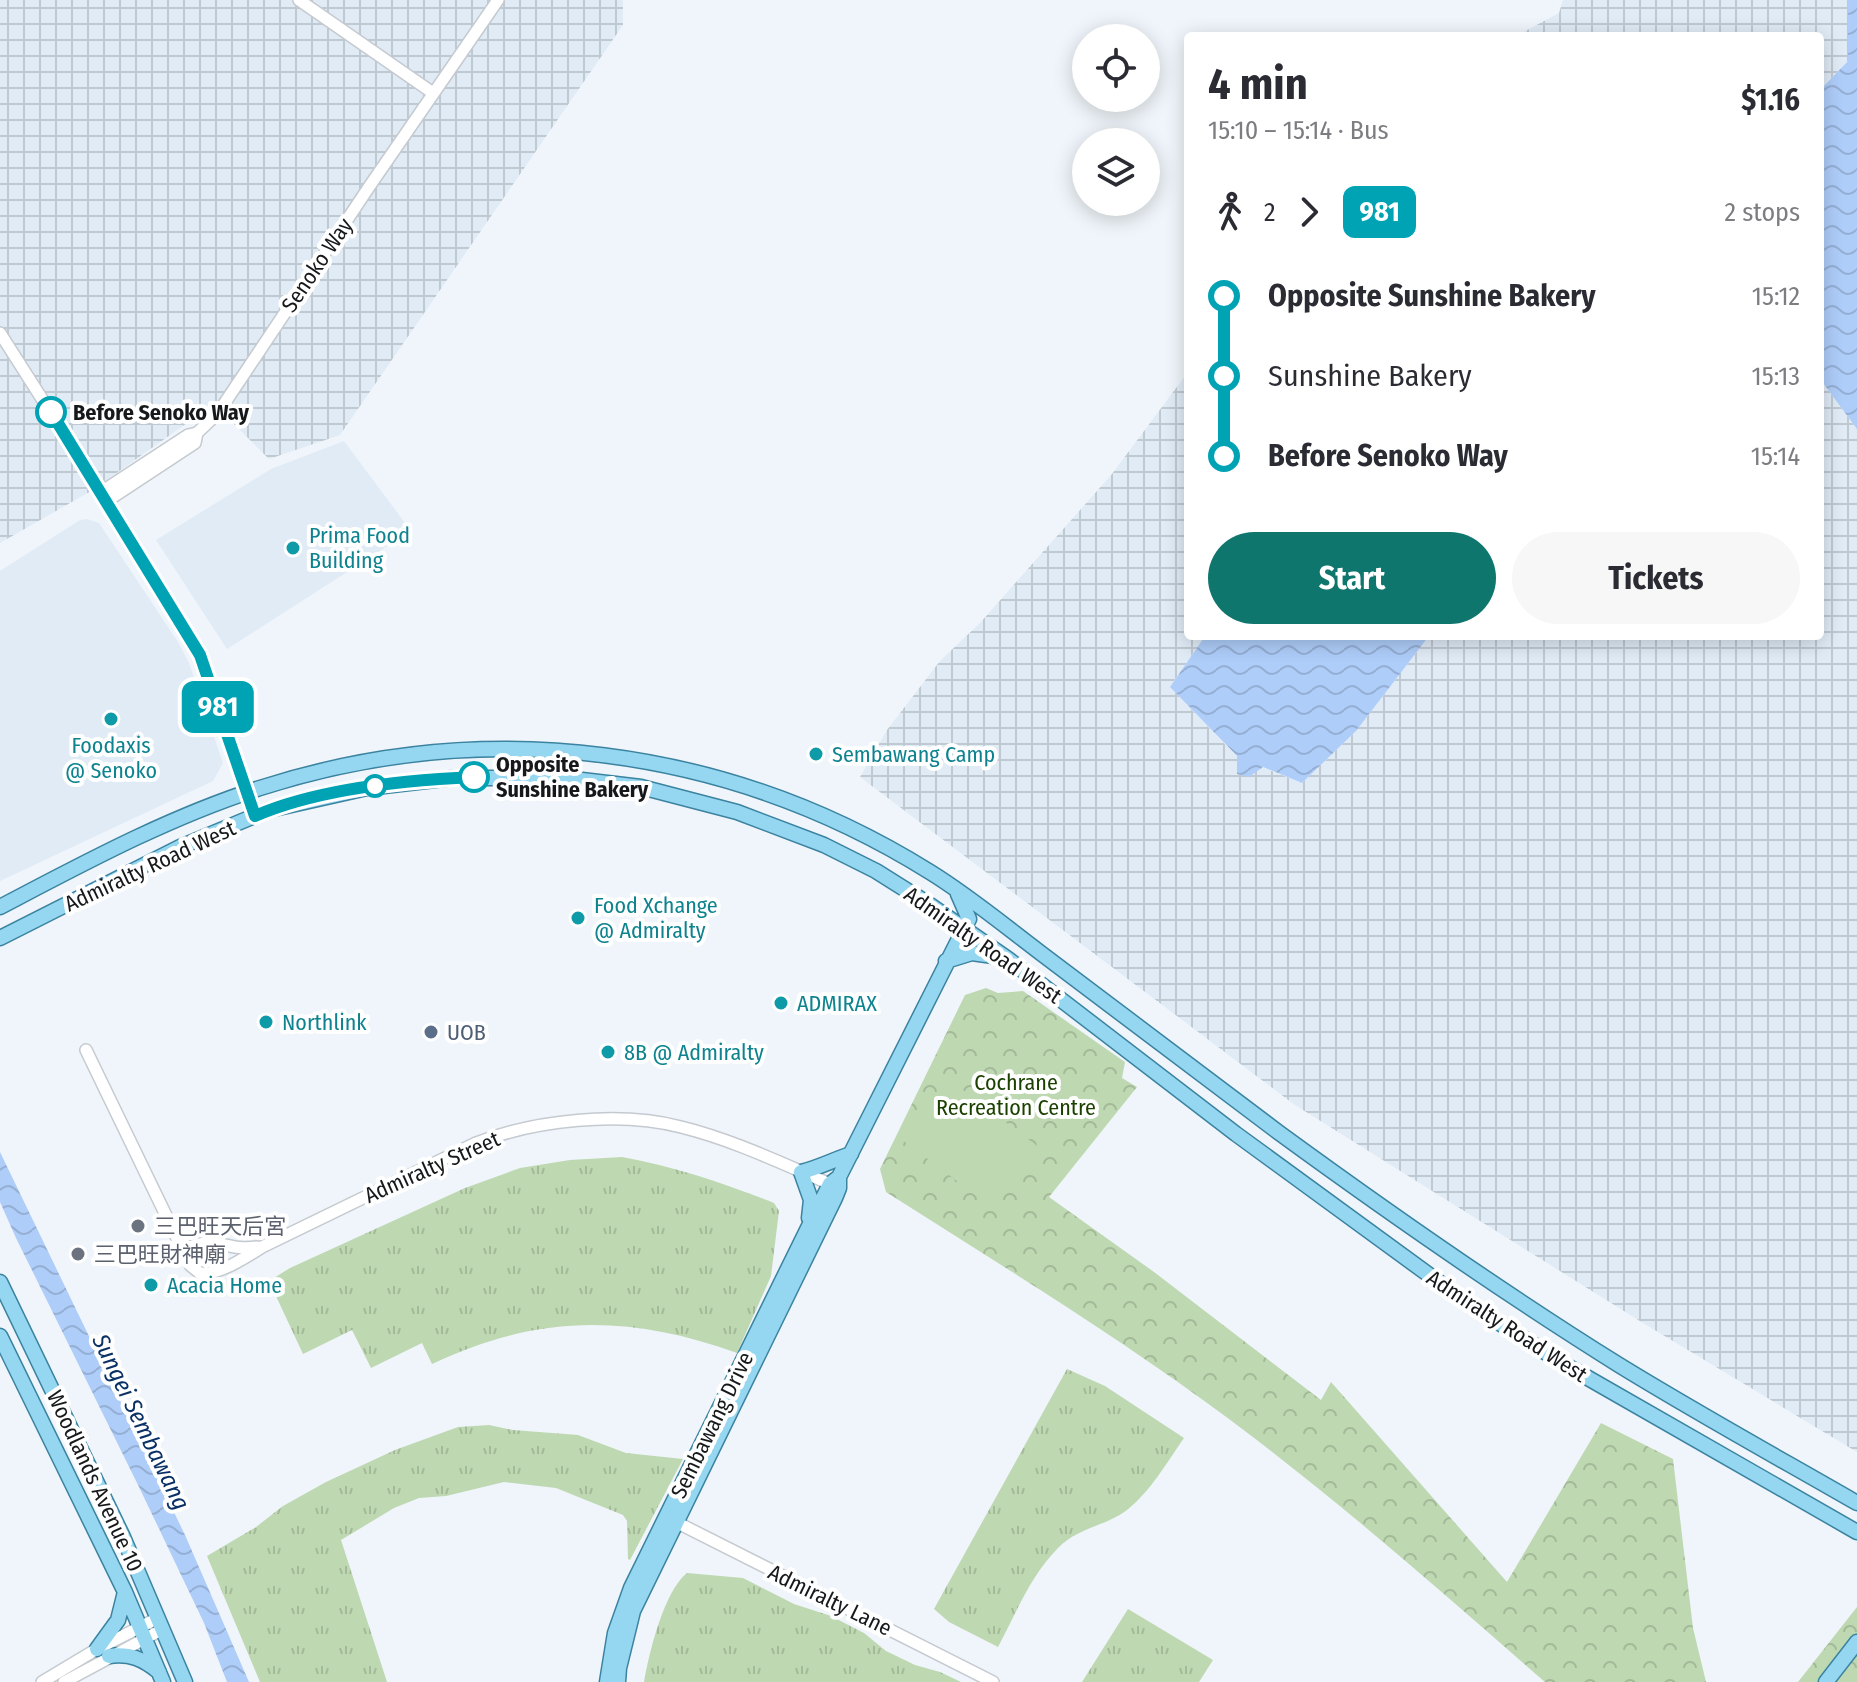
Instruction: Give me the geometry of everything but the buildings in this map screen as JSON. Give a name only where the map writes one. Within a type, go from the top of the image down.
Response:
[{"type":"main road","name":"Admiralty Road West","points":[[0,907],[99,856],[247,792],[333,767],[415,753],[494,749],[597,753],[713,775],[833,819],[898,853],[956,890],[1400,1222],[1617,1363],[1857,1503]]},
{"type":"main road","name":"Admiralty Road West","points":[[0,938],[180,847],[255,816],[308,800],[367,788],[452,778],[534,777],[641,787],[737,812],[824,845],[876,871],[1008,959],[1236,1134],[1462,1299],[1567,1366],[1857,1532]]},
{"type":"main road","points":[[956,890],[968,912],[969,919],[963,928]]},
{"type":"main road","name":"Sembawang Drive","points":[[607,1682],[611,1649],[622,1612],[671,1520],[963,928]]},
{"type":"main road","points":[[946,961],[972,953],[1008,959]]},
{"type":"main road","points":[[809,1226],[811,1200],[801,1172],[851,1154]]},
{"type":"main road","name":"Sembawang Drive","points":[[618,1682],[633,1611],[671,1520],[809,1226],[836,1183]]},
{"type":"main road","name":"Woodlands Avenue 10","points":[[0,1282],[117,1525],[185,1682]]},
{"type":"main road","name":"Woodlands Avenue 10","points":[[0,1336],[125,1592],[161,1677]]},
{"type":"main road","points":[[1725,1428],[1720,1437],[1721,1445],[1743,1467]]},
{"type":"main road","points":[[125,1592],[118,1620],[103,1653],[136,1657],[161,1677]]},
{"type":"main road","points":[[1826,1682],[1857,1642]]},
{"type":"street","points":[[299,0],[433,93]]},
{"type":"street","name":"Senoko Way","points":[[104,496],[188,435],[197,433],[218,413],[498,0]]},
{"type":"street","points":[[0,333],[200,655],[255,816]]},
{"type":"street","name":"Admiralty Street","points":[[86,1050],[182,1250],[193,1270],[201,1274],[216,1271],[248,1256],[476,1143],[504,1133],[561,1123],[621,1121],[680,1126],[836,1183]]},
{"type":"street","points":[[182,1250],[208,1241],[245,1249],[262,1247]]},
{"type":"street","name":"Admiralty Lane","points":[[671,1520],[993,1682]]},
{"type":"street","points":[[42,1682],[161,1624]]},
{"type":"street","points":[[64,1682],[103,1653]]},
{"type":"shaded area","points":[[0,0],[623,0],[623,25],[340,435],[269,459],[214,404],[91,491],[0,543]]},
{"type":"shaded area","points":[[1563,0],[1848,0],[1848,61],[1824,86],[1824,32],[1523,32],[1559,13]]},
{"type":"shaded area","points":[[1184,377],[1184,640],[1202,640],[1170,687],[1237,757],[1302,783],[1356,731],[1426,640],[1824,640],[1824,384],[1857,429],[1857,1452],[1643,1323],[1295,1105],[860,777],[887,730],[940,661],[980,623],[1112,474]]},
{"type":"shaded area","points":[[344,441],[411,531],[227,649],[156,540],[271,469]]},
{"type":"shaded area","points":[[80,520],[99,523],[178,642],[189,663],[223,763],[213,781],[0,881],[0,571]]},
{"type":"green space","name":"Cochrane Recreation Centre","points":[[986,988],[998,993],[1023,991],[1125,1062],[1122,1078],[1137,1087],[1049,1197],[1154,1272],[1321,1400],[1331,1382],[1507,1582],[1601,1423],[1673,1459],[1693,1628],[1706,1682],[1545,1682],[1350,1515],[1229,1419],[1103,1331],[886,1192],[880,1169],[965,995]]},
{"type":"green space","points":[[947,1078],[1040,1148],[994,1209],[901,1139]]},
{"type":"green space","points":[[622,1157],[718,1182],[774,1203],[779,1211],[771,1276],[737,1353],[659,1331],[583,1325],[546,1328],[509,1336],[432,1364],[422,1343],[371,1368],[352,1330],[303,1354],[269,1281],[290,1268],[465,1188],[520,1168],[570,1160]]},
{"type":"green space","points":[[1067,1369],[1105,1386],[1184,1438],[1136,1502],[1119,1515],[1066,1541],[1048,1559],[998,1647],[949,1622],[934,1609]]},
{"type":"green space","points":[[489,1425],[578,1435],[626,1453],[683,1459],[630,1560],[627,1521],[623,1515],[556,1488],[504,1482],[446,1496],[419,1498],[394,1508],[341,1540],[387,1682],[260,1682],[207,1556],[326,1482],[395,1450],[458,1427]]},
{"type":"green space","points":[[687,1573],[743,1578],[794,1604],[831,1616],[864,1633],[886,1651],[915,1665],[961,1682],[644,1682],[665,1608]]},
{"type":"green space","points":[[1857,1607],[1857,1682],[1798,1682]]},
{"type":"green space","points":[[1128,1609],[1213,1660],[1199,1682],[1082,1682]]},
{"type":"water","points":[[1848,0],[1857,0],[1857,429],[1824,384],[1824,86],[1848,61]]},
{"type":"water","points":[[1202,640],[1426,640],[1356,731],[1302,783],[1263,767],[1249,777],[1237,774],[1237,756],[1170,687]]},
{"type":"water","points":[[0,1152],[185,1535],[249,1682],[227,1682],[204,1623],[16,1238],[0,1202]]},
{"type":"bus line","name":"981","points":[[51,412],[200,655],[255,816],[308,800],[367,788],[474,777]]},
{"type":"place","name":"Before Senoko Way","points":[[51,412]]},
{"type":"place","name":"Prima Food Building","points":[[293,548]]},
{"type":"place","name":"Foodaxis @ Senoko","points":[[111,719]]},
{"type":"place","name":"Sembawang Camp","points":[[816,754]]},
{"type":"place","name":"Opposite Sunshine Bakery","points":[[474,777]]},
{"type":"place","name":"Food Xchange @ Admiralty","points":[[578,918]]},
{"type":"place","name":"ADMIRAX","points":[[781,1003]]},
{"type":"place","name":"Northlink","points":[[266,1022]]},
{"type":"place","name":"UOB","points":[[431,1032]]},
{"type":"place","name":"8B @ Admiralty","points":[[608,1052]]},
{"type":"place","name":"三巴旺天后宮","points":[[138,1226]]},
{"type":"place","name":"三巴旺財神廟","points":[[78,1254]]},
{"type":"place","name":"Acacia Home","points":[[151,1285]]},
{"type":"water label","name":"Sungei Sembawang","points":[[141,1422]]}]
